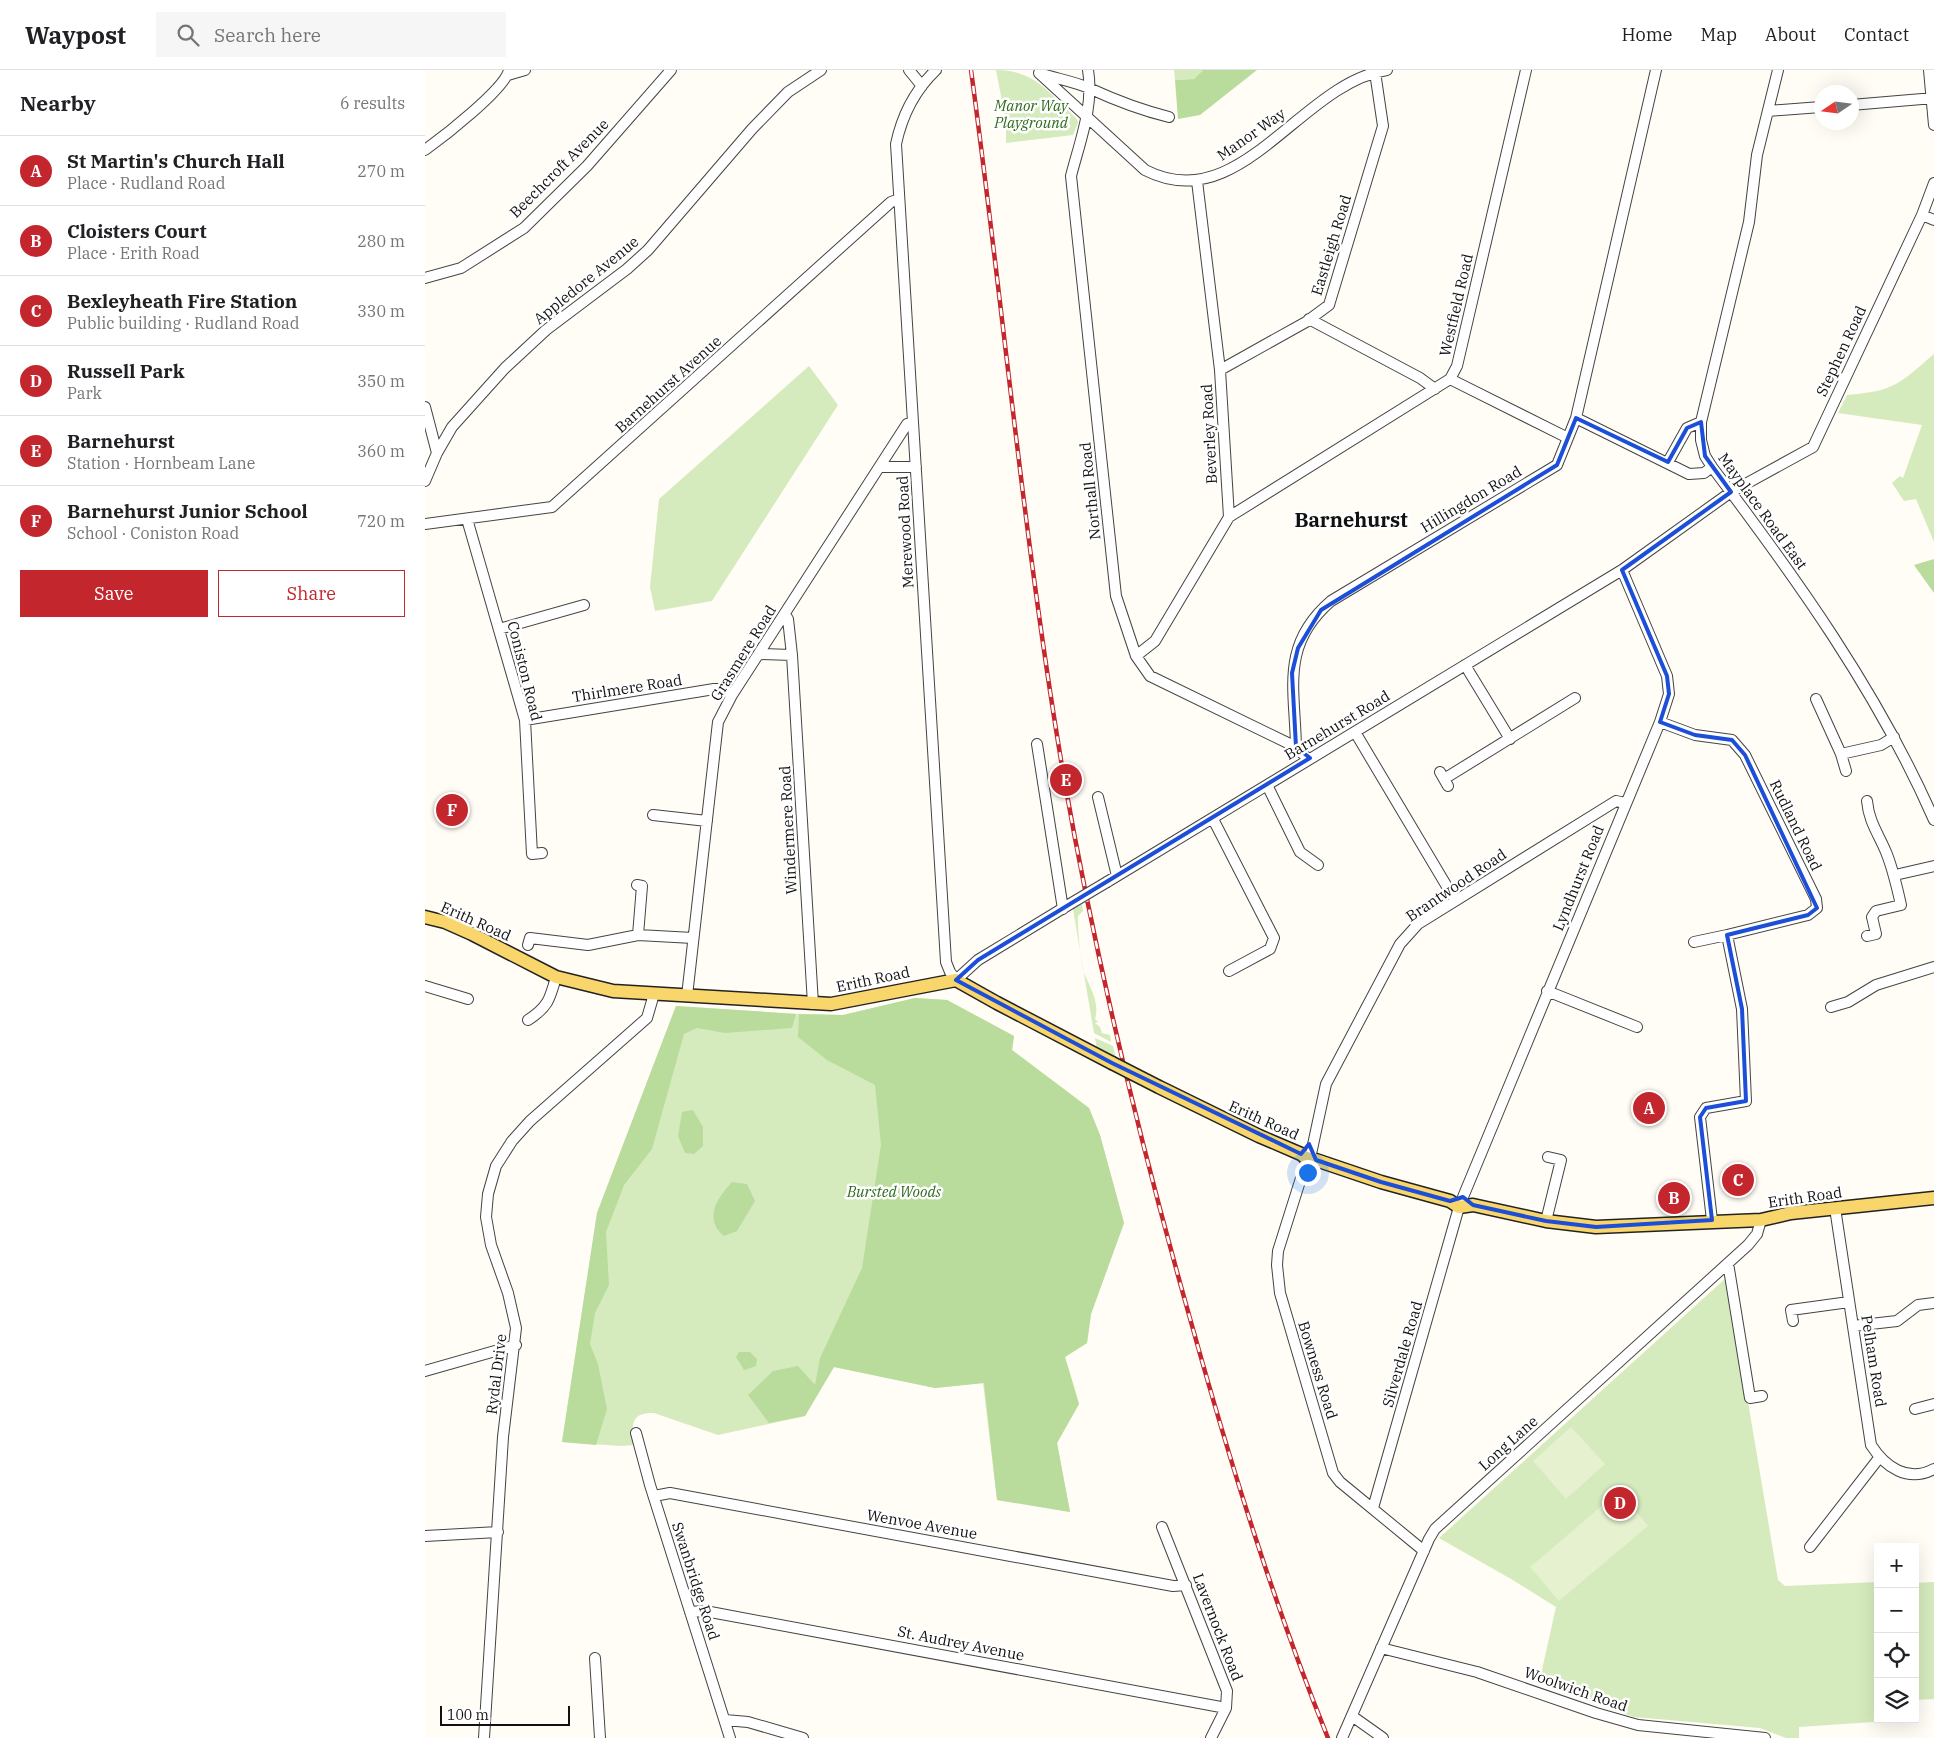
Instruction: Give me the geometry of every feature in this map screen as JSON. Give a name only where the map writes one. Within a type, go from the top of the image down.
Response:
[{"type":"main road","name":"Erith Road","points":[[425,917],[445,922],[472,934],[556,976],[613,991],[813,1004],[850,1002],[956,980],[1112,1064],[1259,1136],[1309,1157],[1381,1182],[1457,1202],[1546,1220],[1596,1227],[1713,1220],[1761,1220],[1835,1208],[1934,1198]]},
{"type":"street","points":[[425,150],[455,127],[509,73],[525,70]]},
{"type":"street","name":"Beechcroft Avenue","points":[[425,278],[461,268],[524,228],[587,166],[671,70]]},
{"type":"street","name":"Appledore Avenue","points":[[425,481],[437,453],[452,426],[505,368],[546,330],[627,269],[648,250],[752,129],[788,92],[821,70]]},
{"type":"street","points":[[909,70],[922,86]]},
{"type":"street","name":"Merewood Road","points":[[936,70],[922,86],[900,124],[896,144],[946,962],[956,980]]},
{"type":"street","name":"Northall Road","points":[[1088,70],[1091,89],[1087,117],[1071,176],[1116,596],[1136,656],[1143,668],[1159,682],[1296,747],[1308,759]]},
{"type":"street","name":"Manor Way","points":[[1037,71],[1145,170],[1163,179],[1183,182],[1197,181],[1229,170],[1251,156],[1336,90],[1375,72],[1387,70]]},
{"type":"street","name":"Westfield Road","points":[[1229,518],[1450,379],[1457,366],[1526,70]]},
{"type":"street","points":[[1656,70],[1576,418],[1689,474],[1696,475],[1712,467]]},
{"type":"street","name":"Mayplace Road East","points":[[1778,70],[1757,155],[1749,222],[1701,422],[1701,440],[1705,456],[1712,467],[1821,616],[1894,737],[1931,808],[1934,820]]},
{"type":"street","points":[[1929,70],[1934,125]]},
{"type":"street","points":[[1037,71],[1091,89],[1102,96],[1136,109],[1169,117]]},
{"type":"street","name":"Eastleigh Road","points":[[1220,370],[1309,319],[1329,305],[1383,126],[1375,72]]},
{"type":"street","points":[[1859,104],[1933,98]]},
{"type":"street","points":[[1768,111],[1814,108]]},
{"type":"street","name":"Beverley Road","points":[[1197,181],[1220,370],[1229,518]]},
{"type":"street","name":"Stephen Road","points":[[1731,492],[1813,447],[1922,215],[1934,183]]},
{"type":"street","name":"Barnehurst Avenue","points":[[425,524],[552,507],[635,435],[850,238],[891,202],[899,199]]},
{"type":"street","points":[[1922,215],[1934,220]]},
{"type":"street","points":[[1309,319],[1420,378],[1435,388]]},
{"type":"street","points":[[1450,379],[1569,438]]},
{"type":"street","points":[[425,407],[437,453]]},
{"type":"street","name":"Hillingdon Road","points":[[1296,747],[1292,673],[1298,648],[1310,624],[1321,610],[1331,601],[1557,465],[1576,418]]},
{"type":"street","name":"Grasmere Road","points":[[687,996],[718,722],[732,695],[907,424],[913,422]]},
{"type":"street","points":[[1668,462],[1687,428],[1701,422]]},
{"type":"street","points":[[880,467],[916,467]]},
{"type":"street","name":"Barnehurst Road","points":[[956,980],[978,960],[1621,570],[1731,492]]},
{"type":"street","points":[[1136,656],[1155,641],[1229,518]]},
{"type":"street","name":"Coniston Road","points":[[467,519],[525,720],[532,854],[542,853]]},
{"type":"street","name":"Lyndhurst Road","points":[[1457,1202],[1660,722],[1669,694],[1667,676],[1621,570]]},
{"type":"street","points":[[499,629],[583,605]]},
{"type":"street","name":"Windermere Road","points":[[785,615],[789,619],[792,655],[813,1004]]},
{"type":"street","points":[[760,654],[792,655]]},
{"type":"street","points":[[1465,665],[1510,739]]},
{"type":"street","name":"Thirlmere Road","points":[[525,720],[714,689],[722,690],[732,695]]},
{"type":"street","points":[[1444,779],[1575,698]]},
{"type":"street","points":[[1816,699],[1841,754],[1846,772]]},
{"type":"street","name":"Rudland Road","points":[[1660,722],[1695,735],[1732,740],[1745,755],[1816,899],[1817,908],[1808,915],[1727,936],[1694,942]]},
{"type":"street","points":[[1355,732],[1455,900]]},
{"type":"street","points":[[1841,754],[1881,745],[1894,737]]},
{"type":"street","points":[[1037,744],[1067,906]]},
{"type":"street","points":[[1267,785],[1300,852],[1318,865]]},
{"type":"street","points":[[1098,797],[1117,876]]},
{"type":"street","name":"Brantwood Road","points":[[1309,1157],[1326,1084],[1400,944],[1418,924],[1455,900],[1616,801],[1625,803]]},
{"type":"street","points":[[1867,801],[1869,818],[1895,875],[1901,905],[1876,910],[1872,917],[1876,934],[1867,936]]},
{"type":"street","points":[[653,815],[707,821]]},
{"type":"street","points":[[1213,819],[1274,938],[1270,949],[1229,971]]},
{"type":"street","points":[[1895,875],[1934,866]]},
{"type":"street","points":[[637,885],[641,886],[637,935]]},
{"type":"street","points":[[527,940],[588,944],[637,935],[693,938]]},
{"type":"street","points":[[1713,1220],[1700,1117],[1706,1108],[1747,1101],[1742,1009],[1727,936]]},
{"type":"street","points":[[1831,1008],[1848,1002],[1881,983],[1934,967]]},
{"type":"street","points":[[528,1020],[542,1011],[550,999],[556,976]]},
{"type":"street","points":[[425,986],[467,999]]},
{"type":"street","points":[[1547,991],[1637,1027]]},
{"type":"street","name":"Rydal Drive","points":[[484,1738],[503,1437],[516,1328],[509,1296],[491,1246],[486,1217],[488,1194],[496,1166],[512,1141],[530,1121],[647,1018],[654,994]]},
{"type":"street","points":[[1546,1220],[1561,1160],[1548,1156]]},
{"type":"street","name":"Bowness Road","points":[[1309,1157],[1278,1251],[1280,1293],[1333,1473],[1340,1482],[1424,1551]]},
{"type":"street","name":"Silverdale Road","points":[[1373,1508],[1457,1202]]},
{"type":"street","name":"Pelham Road","points":[[1835,1208],[1871,1445],[1879,1458]]},
{"type":"street","name":"Long Lane","points":[[1342,1738],[1435,1529],[1728,1263],[1757,1234],[1761,1220]]},
{"type":"street","points":[[1728,1263],[1750,1398],[1762,1396]]},
{"type":"street","points":[[1793,1320],[1791,1310],[1849,1302]]},
{"type":"street","points":[[1853,1326],[1897,1320],[1918,1305],[1934,1303]]},
{"type":"street","points":[[425,1371],[515,1345]]},
{"type":"street","points":[[1915,1409],[1934,1404]]},
{"type":"street","name":"Swanbridge Road","points":[[636,1433],[730,1738]]},
{"type":"street","points":[[1810,1547],[1879,1458],[1890,1467],[1902,1472],[1920,1473],[1934,1469]]},
{"type":"street","name":"Wenvoe Avenue","points":[[654,1496],[670,1493],[1173,1586],[1186,1585]]},
{"type":"street","name":"Lavernock Road","points":[[1162,1527],[1227,1691],[1226,1708]]},
{"type":"street","points":[[425,1536],[498,1532]]},
{"type":"street","name":"St. Audrey Avenue","points":[[690,1612],[705,1610],[1226,1708]]},
{"type":"street","name":"Woolwich Road","points":[[1381,1648],[1477,1672],[1638,1725],[1765,1738]]},
{"type":"street","points":[[595,1658],[600,1738]]},
{"type":"street","points":[[1211,1738],[1226,1708]]},
{"type":"street","points":[[1353,1716],[1383,1738]]},
{"type":"street","points":[[725,1720],[747,1722],[803,1738]]},
{"type":"highlighted area","points":[[1576,418],[1668,462],[1687,428],[1701,422],[1705,456],[1731,492],[1622,570],[1667,676],[1669,694],[1660,722],[1695,735],[1732,740],[1745,755],[1817,908],[1808,915],[1727,935],[1742,1009],[1746,1101],[1706,1108],[1700,1117],[1712,1220],[1596,1227],[1546,1221],[1473,1205],[1463,1197],[1450,1201],[1381,1182],[1316,1160],[1309,1144],[1301,1154],[1112,1063],[956,980],[978,960],[1310,758],[1296,747],[1292,673],[1298,648],[1321,610],[1557,465]]},
{"type":"green space","name":"Manor Way Playground","points":[[996,70],[1021,74],[1041,85],[1077,119],[1078,123],[1073,135],[1006,143],[1006,122]]},
{"type":"green space","points":[[1174,70],[1203,70],[1194,79],[1175,80]]},
{"type":"green space","points":[[1203,70],[1257,70],[1200,115],[1178,119],[1175,80],[1194,79]]},
{"type":"green space","points":[[1934,354],[1934,542],[1916,499],[1904,501],[1892,483],[1900,476],[1903,478],[1922,425],[1838,413],[1847,395],[1876,391],[1895,384],[1904,379]]},
{"type":"green space","points":[[809,366],[838,405],[712,601],[655,611],[650,587],[659,499]]},
{"type":"green space","points":[[1934,559],[1934,593],[1914,565]]},
{"type":"green space","points":[[1082,904],[1083,911],[1078,916],[1081,954],[1073,909]]},
{"type":"green space","points":[[1083,969],[1095,1001],[1095,1019],[1098,1022],[1095,1023],[1100,1027],[1102,1033],[1110,1035],[1111,1042],[1094,1033]]},
{"type":"green space","name":"Bursted Woods","points":[[915,998],[947,1000],[1014,1036],[1012,1050],[1089,1108],[1100,1135],[1124,1223],[1091,1314],[1087,1343],[1065,1357],[1079,1404],[1057,1443],[1070,1512],[997,1500],[983,1383],[935,1388],[834,1367],[805,1416],[718,1435],[654,1413],[646,1413],[640,1415],[634,1421],[635,1445],[621,1446],[562,1442],[597,1213],[676,1006],[843,1015]]},
{"type":"green space","points":[[915,998],[947,1000],[1014,1036],[1012,1050],[1089,1108],[1100,1135],[1124,1223],[1091,1314],[1087,1343],[1065,1357],[1079,1404],[1057,1443],[1070,1512],[997,1500],[984,1383],[935,1388],[834,1367],[805,1416],[769,1423],[748,1395],[773,1371],[798,1366],[815,1385],[820,1358],[862,1268],[881,1145],[875,1085],[827,1060],[798,1037],[799,1014],[843,1015]]},
{"type":"green space","points":[[676,1006],[796,1014],[792,1028],[725,1033],[697,1028],[684,1034],[652,1149],[624,1185],[606,1232],[609,1285],[595,1313],[590,1344],[598,1364],[607,1409],[596,1445],[562,1442],[597,1213]]},
{"type":"green space","points":[[1095,1038],[1113,1046],[1116,1058],[1097,1049]]},
{"type":"green space","points":[[693,1110],[703,1127],[703,1146],[694,1154],[685,1153],[678,1136],[682,1112]]},
{"type":"green space","points":[[732,1182],[747,1184],[755,1201],[737,1231],[724,1236],[714,1223],[713,1216],[717,1202]]},
{"type":"green space","points":[[1727,1277],[1778,1580],[1785,1586],[1874,1582],[1874,1722],[1799,1727],[1799,1738],[1786,1738],[1760,1728],[1634,1717],[1539,1683],[1556,1607],[1439,1538]]},
{"type":"green space","points":[[739,1352],[750,1352],[757,1359],[756,1366],[744,1370],[736,1357]]},
{"type":"green space","points":[[1571,1427],[1605,1464],[1566,1499],[1533,1461]]},
{"type":"green space","points":[[1619,1491],[1648,1526],[1559,1601],[1530,1567]]},
{"type":"green space","points":[[1934,1582],[1934,1699],[1919,1700],[1919,1583]]},
{"type":"railway","points":[[971,70],[1037,601],[1064,778],[1090,915],[1120,1051],[1154,1187],[1206,1374],[1253,1531],[1289,1635],[1328,1738]]},
{"type":"place","name":"Barnehurst","points":[[1066,780]]},
{"type":"place","name":"Barnehurst Junior School","points":[[452,810]]},
{"type":"place","name":"St Martin's Church Hall","points":[[1649,1108]]},
{"type":"place","name":"Bexleyheath Fire Station","points":[[1738,1180]]},
{"type":"place","name":"Cloisters Court","points":[[1674,1198]]},
{"type":"place","name":"Russell Park","points":[[1620,1503]]},
{"type":"district","name":"Barnehurst","points":[[1351,519]]}]
